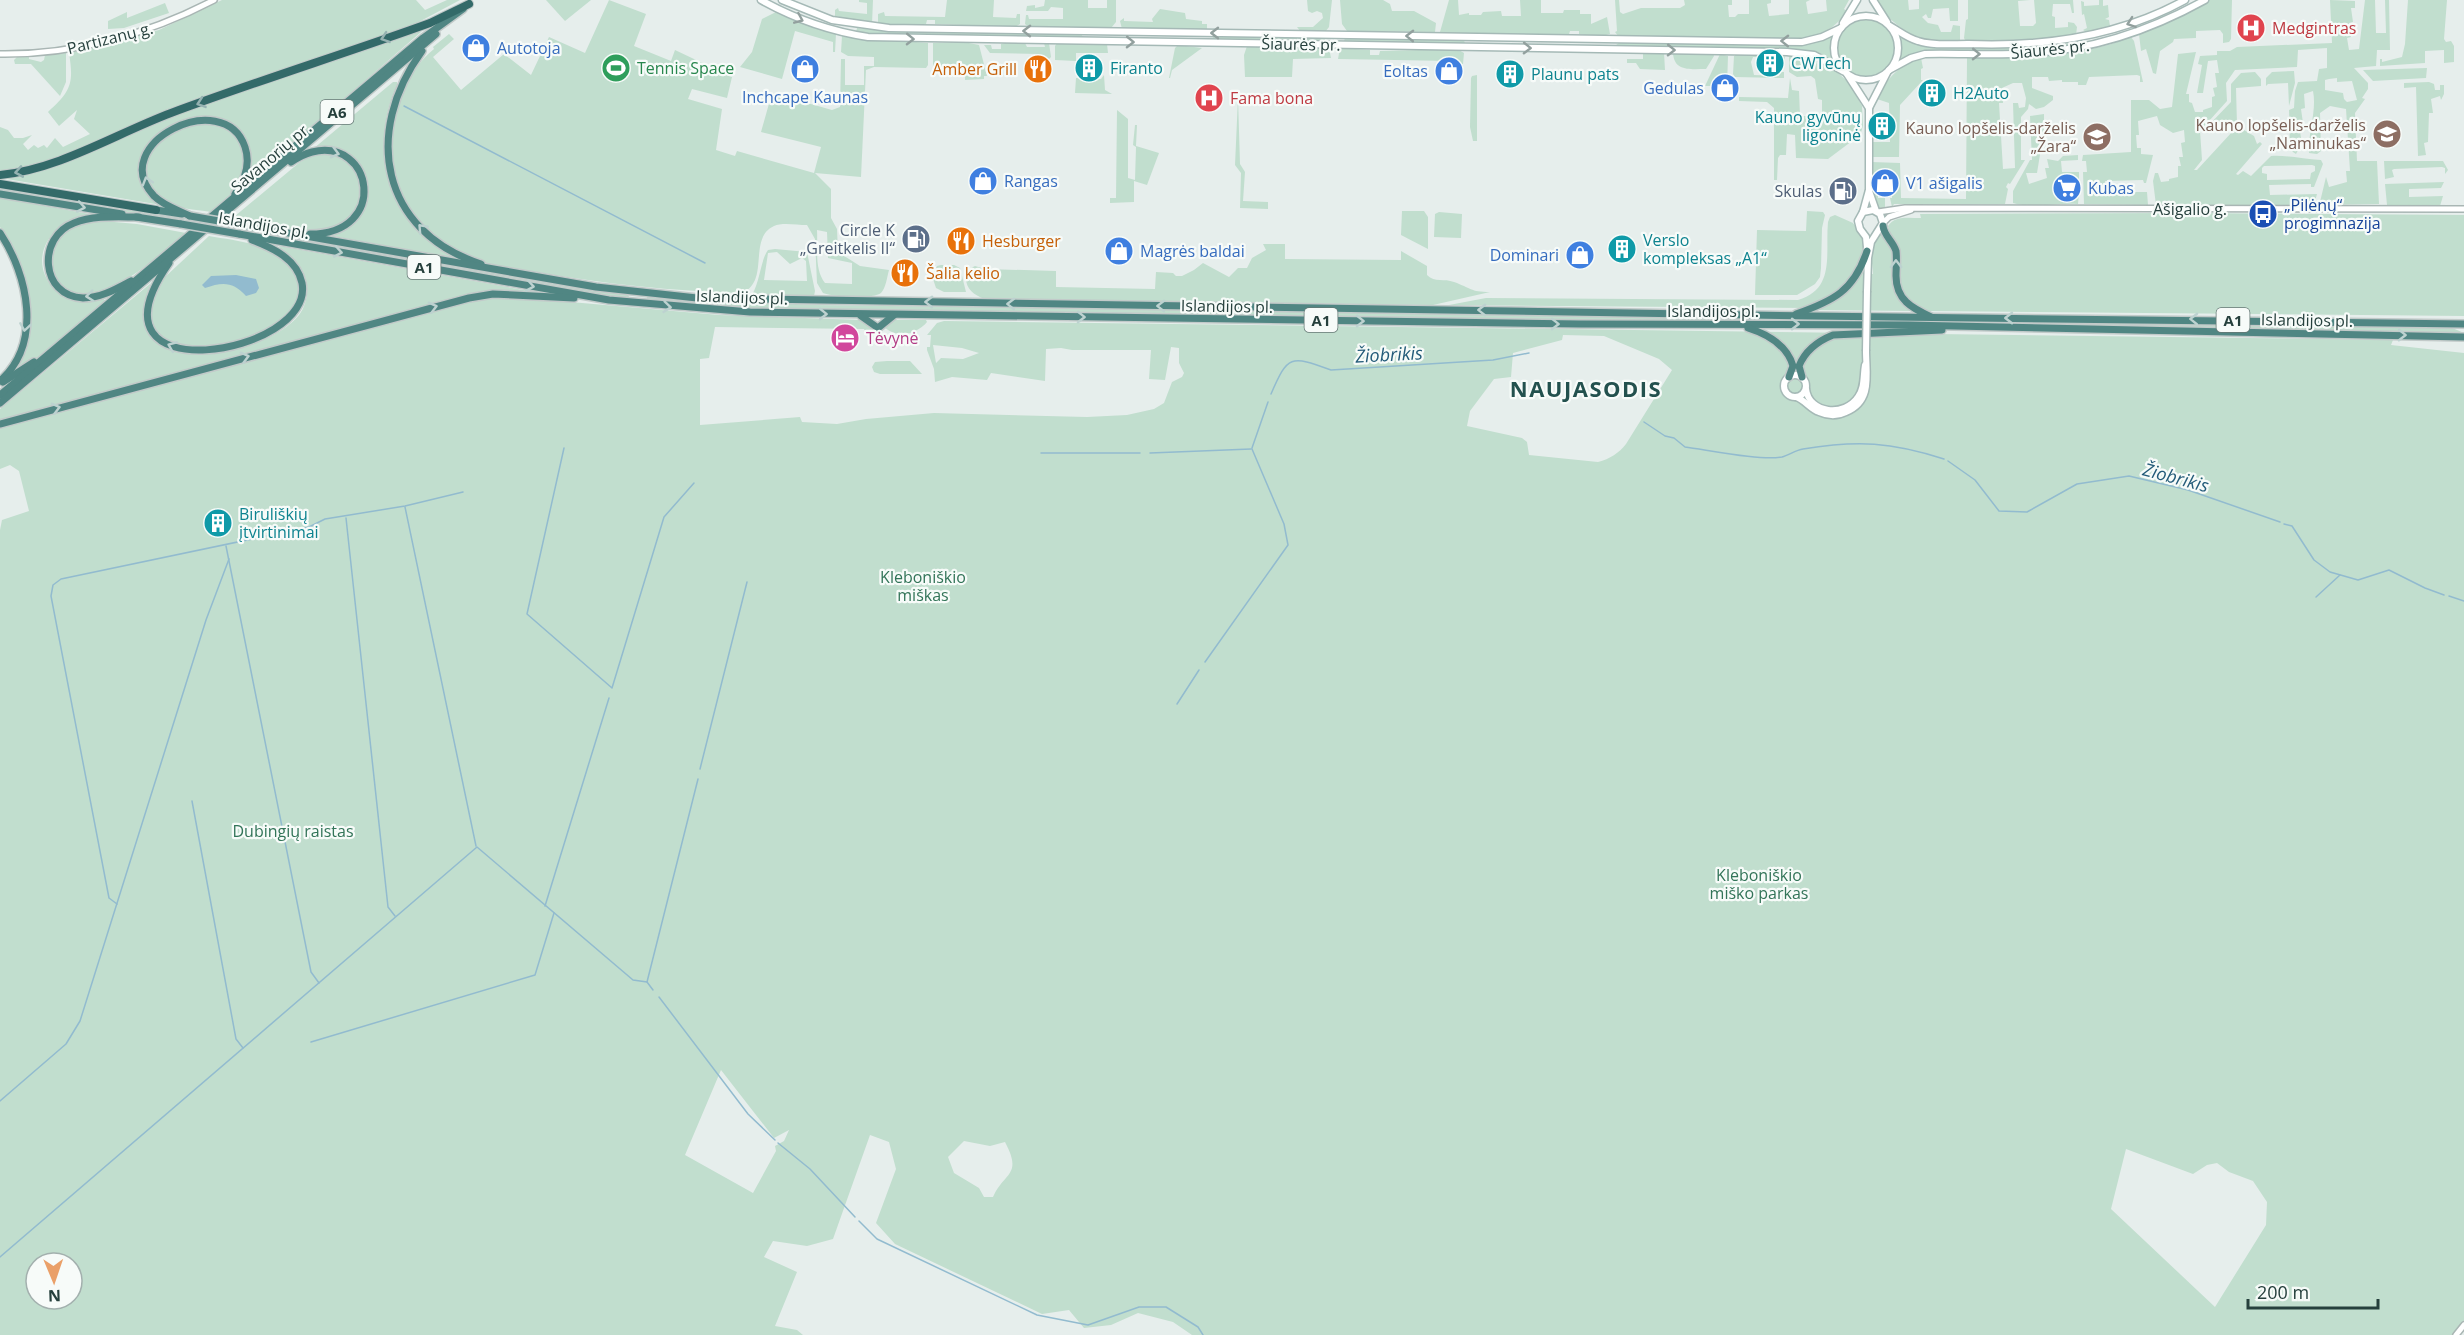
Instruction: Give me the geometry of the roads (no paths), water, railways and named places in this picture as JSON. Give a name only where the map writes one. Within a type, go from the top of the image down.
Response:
[{"type":"highway","name":"Savanorių pr.","points":[[0,395],[423,39],[469,4]]},
{"type":"highway","points":[[0,175],[29,171],[62,160],[170,113],[430,23],[469,4]]},
{"type":"highway","name":"Savanorių pr.","points":[[0,403],[428,43],[446,23]]},
{"type":"highway","points":[[428,43],[405,74],[390,114],[387,148],[394,186],[414,220],[448,251],[510,273]]},
{"type":"highway","points":[[190,216],[156,197],[145,178],[145,161],[148,152],[158,138],[178,126],[196,122],[214,122],[228,127],[240,138],[247,154],[247,170],[244,180],[229,202]]},
{"type":"highway","points":[[280,167],[309,153],[327,151],[337,153],[355,164],[362,176],[365,189],[361,208],[345,226],[325,233],[289,234]]},
{"type":"highway","name":"Islandijos pl.","points":[[0,184],[510,273],[630,292],[715,298],[1791,316],[2464,324]]},
{"type":"highway","name":"Islandijos pl.","points":[[1,194],[609,300],[731,311],[894,315],[1900,325],[2462,337]]},
{"type":"highway","points":[[139,217],[96,218],[73,223],[53,239],[48,252],[47,267],[57,286],[69,295],[82,298],[111,292],[144,274]]},
{"type":"highway","points":[[1883,225],[1884,233],[1895,250],[1896,283],[1900,295],[1908,305],[1933,318]]},
{"type":"highway","points":[[0,233],[11,249],[22,275],[27,314],[18,355],[12,368],[0,383]]},
{"type":"highway","points":[[175,255],[153,287],[147,306],[148,322],[155,336],[173,348],[191,351],[215,349],[247,341],[287,321],[299,306],[303,291],[300,277],[291,262],[266,246],[239,234]]},
{"type":"highway","points":[[1791,316],[1823,304],[1840,294],[1859,272],[1867,255]]},
{"type":"highway","points":[[0,424],[469,298],[517,295],[609,300]]},
{"type":"highway","points":[[857,314],[872,321],[878,328],[894,315]]},
{"type":"highway","points":[[1736,325],[1762,333],[1780,345],[1793,363],[1790,377]]},
{"type":"highway","points":[[1802,378],[1798,366],[1803,357],[1819,342],[1833,335],[1984,328]]},
{"type":"highway","points":[[0,383],[61,344]]},
{"type":"main road","name":"Šiaurės pr.","points":[[761,0],[802,21],[852,35],[888,39],[1804,52],[1815,55],[1845,72]]},
{"type":"main road","name":"Šiaurės pr.","points":[[782,0],[832,20],[854,25],[889,28],[1802,42],[1822,37],[1841,27]]},
{"type":"main road","points":[[1857,0],[1835,38],[1834,50],[1837,62],[1869,108]]},
{"type":"main road","points":[[1866,361],[1867,389],[1862,400],[1849,411],[1837,415],[1814,410],[1796,397],[1790,396],[1785,388],[1785,382],[1796,375],[1806,383],[1809,400],[1821,409],[1832,411],[1847,408],[1861,392],[1866,361],[1867,255],[1858,221],[1869,190],[1869,108],[1895,61],[1898,51],[1897,40],[1890,25],[1873,0]]},
{"type":"main road","name":"Šiaurės pr.","points":[[1890,25],[1909,38],[1929,44],[2025,44],[2082,37],[2137,21],[2185,0]]},
{"type":"main road","name":"Šiaurės pr.","points":[[1888,71],[1911,58],[1925,54],[2024,54],[2084,47],[2159,23],[2205,0]]},
{"type":"main road","points":[[1841,27],[1853,18],[1868,16],[1890,25]]},
{"type":"main road","points":[[829,29],[832,20]]},
{"type":"main road","points":[[852,35],[854,25]]},
{"type":"main road","points":[[1085,42],[1086,32]]},
{"type":"main road","points":[[1149,32],[1149,42]]},
{"type":"main road","points":[[1468,47],[1469,37]]},
{"type":"main road","points":[[2082,37],[2084,47]]},
{"type":"main road","points":[[1845,72],[1858,79],[1870,80],[1888,71]]},
{"type":"main road","points":[[1867,255],[1871,242],[1883,225],[1869,190]]},
{"type":"main road","points":[[1863,212],[1877,212]]},
{"type":"main road","points":[[1863,233],[1876,234]]},
{"type":"main road","points":[[1796,397],[1806,389]]},
{"type":"street","name":"Partizanų g.","points":[[0,54],[54,51],[125,36],[160,26],[214,0]]},
{"type":"street","name":"Ašigalio g.","points":[[1877,212],[1900,208],[2464,209]]},
{"type":"street","name":"Ašigalio g.","points":[[1883,225],[1893,215],[1916,209]]},
{"type":"street","points":[[2456,1335],[2464,1325]]},
{"type":"water","points":[[236,275],[256,279],[259,288],[256,293],[246,296],[232,285],[227,284],[205,288],[202,285],[211,276]]},
{"type":"waterway","points":[[404,106],[705,263]]},
{"type":"waterway","name":"Žiobrikis","points":[[1271,394],[1287,365],[1298,361],[1331,370],[1493,360],[1529,353]]},
{"type":"waterway","name":"Žiobrikis","points":[[1252,448],[1268,402]]},
{"type":"waterway","name":"Žiobrikis","points":[[1644,422],[1665,436],[1674,438],[1685,447],[1748,456],[1773,458],[1803,449],[1841,444],[1874,444],[1907,449],[1944,459]]},
{"type":"waterway","points":[[564,448],[527,614],[612,688],[664,517],[694,483]]},
{"type":"waterway","name":"Žiobrikis","points":[[1150,453],[1251,449]]},
{"type":"waterway","points":[[1205,662],[1288,545],[1284,524],[1252,449]]},
{"type":"waterway","name":"Žiobrikis","points":[[1041,453],[1140,453]]},
{"type":"waterway","name":"Žiobrikis","points":[[1948,461],[1975,480],[1999,511],[2027,512],[2077,484],[2129,476],[2188,490],[2280,522]]},
{"type":"waterway","points":[[117,904],[109,898],[51,596],[53,585],[61,579],[309,527],[325,519],[405,506],[463,492]]},
{"type":"waterway","points":[[405,507],[476,846]]},
{"type":"waterway","points":[[346,518],[388,907],[395,916]]},
{"type":"waterway","name":"Žiobrikis","points":[[2284,524],[2292,526],[2314,560],[2330,572],[2358,580],[2389,570],[2444,595]]},
{"type":"waterway","points":[[226,546],[311,972],[319,983]]},
{"type":"waterway","points":[[0,1101],[66,1044],[80,1021],[206,620],[229,559]]},
{"type":"waterway","points":[[2316,597],[2340,575]]},
{"type":"waterway","points":[[700,769],[747,582]]},
{"type":"waterway","name":"Žiobrikis","points":[[2449,596],[2464,601]]},
{"type":"waterway","points":[[1177,704],[1199,670]]},
{"type":"waterway","points":[[545,906],[609,698]]},
{"type":"waterway","points":[[653,990],[647,982],[698,779]]},
{"type":"waterway","points":[[192,801],[236,1039],[243,1048]]},
{"type":"waterway","points":[[0,1257],[477,847],[633,980],[647,982]]},
{"type":"waterway","points":[[311,1042],[535,975],[554,913]]},
{"type":"waterway","points":[[659,997],[748,1114],[775,1140]]},
{"type":"waterway","points":[[778,1143],[810,1169],[855,1217]]},
{"type":"waterway","points":[[859,1221],[877,1239],[1037,1315],[1088,1325],[1139,1307],[1166,1307],[1198,1327],[1203,1335]]},
{"type":"place","name":"Medgintras","points":[[2251,28]]},
{"type":"place","name":"Autotoja","points":[[476,48]]},
{"type":"place","name":"CWTech","points":[[1770,63]]},
{"type":"place","name":"Tennis Space","points":[[616,68]]},
{"type":"place","name":"Firanto","points":[[1089,68]]},
{"type":"place","name":"Inchcape Kaunas","points":[[805,69]]},
{"type":"place","name":"Amber Grill","points":[[1038,69]]},
{"type":"place","name":"Eoltas","points":[[1449,71]]},
{"type":"place","name":"Plaunu pats","points":[[1510,74]]},
{"type":"place","name":"Gedulas","points":[[1725,88]]},
{"type":"place","name":"H2Auto","points":[[1932,93]]},
{"type":"place","name":"Fama bona","points":[[1209,98]]},
{"type":"place","name":"Kauno gyvūnų ligoninė","points":[[1882,126]]},
{"type":"place","name":"Kauno lopšelis-darželis „Naminukas“","points":[[2387,134]]},
{"type":"place","name":"Kauno lopšelis-darželis „Žara“","points":[[2097,137]]},
{"type":"place","name":"Rangas","points":[[983,181]]},
{"type":"place","name":"V1 ašigalis","points":[[1885,183]]},
{"type":"place","name":"Kubas","points":[[2067,188]]},
{"type":"place","name":"Skulas","points":[[1843,191]]},
{"type":"place","name":"„Pilėnų“ progimnazija","points":[[2263,214]]},
{"type":"place","name":"Circle K „Greitkelis II“","points":[[916,239]]},
{"type":"place","name":"Hesburger","points":[[961,241]]},
{"type":"place","name":"Verslo kompleksas „A1“","points":[[1622,249]]},
{"type":"place","name":"Magrės baldai","points":[[1119,251]]},
{"type":"place","name":"Dominari","points":[[1580,255]]},
{"type":"place","name":"Šalia kelio","points":[[905,273]]},
{"type":"place","name":"Tėvynė","points":[[845,338]]},
{"type":"place","name":"Biruliškių įtvirtinimai","points":[[218,523]]},
{"type":"district","name":"NAUJASODIS","points":[[1586,388]]},
{"type":"park label","name":"Kleboniškio miškas","points":[[923,586]]},
{"type":"park label","name":"Dubingių raistas","points":[[293,831]]},
{"type":"park label","name":"Kleboniškio miško parkas","points":[[1759,884]]}]
